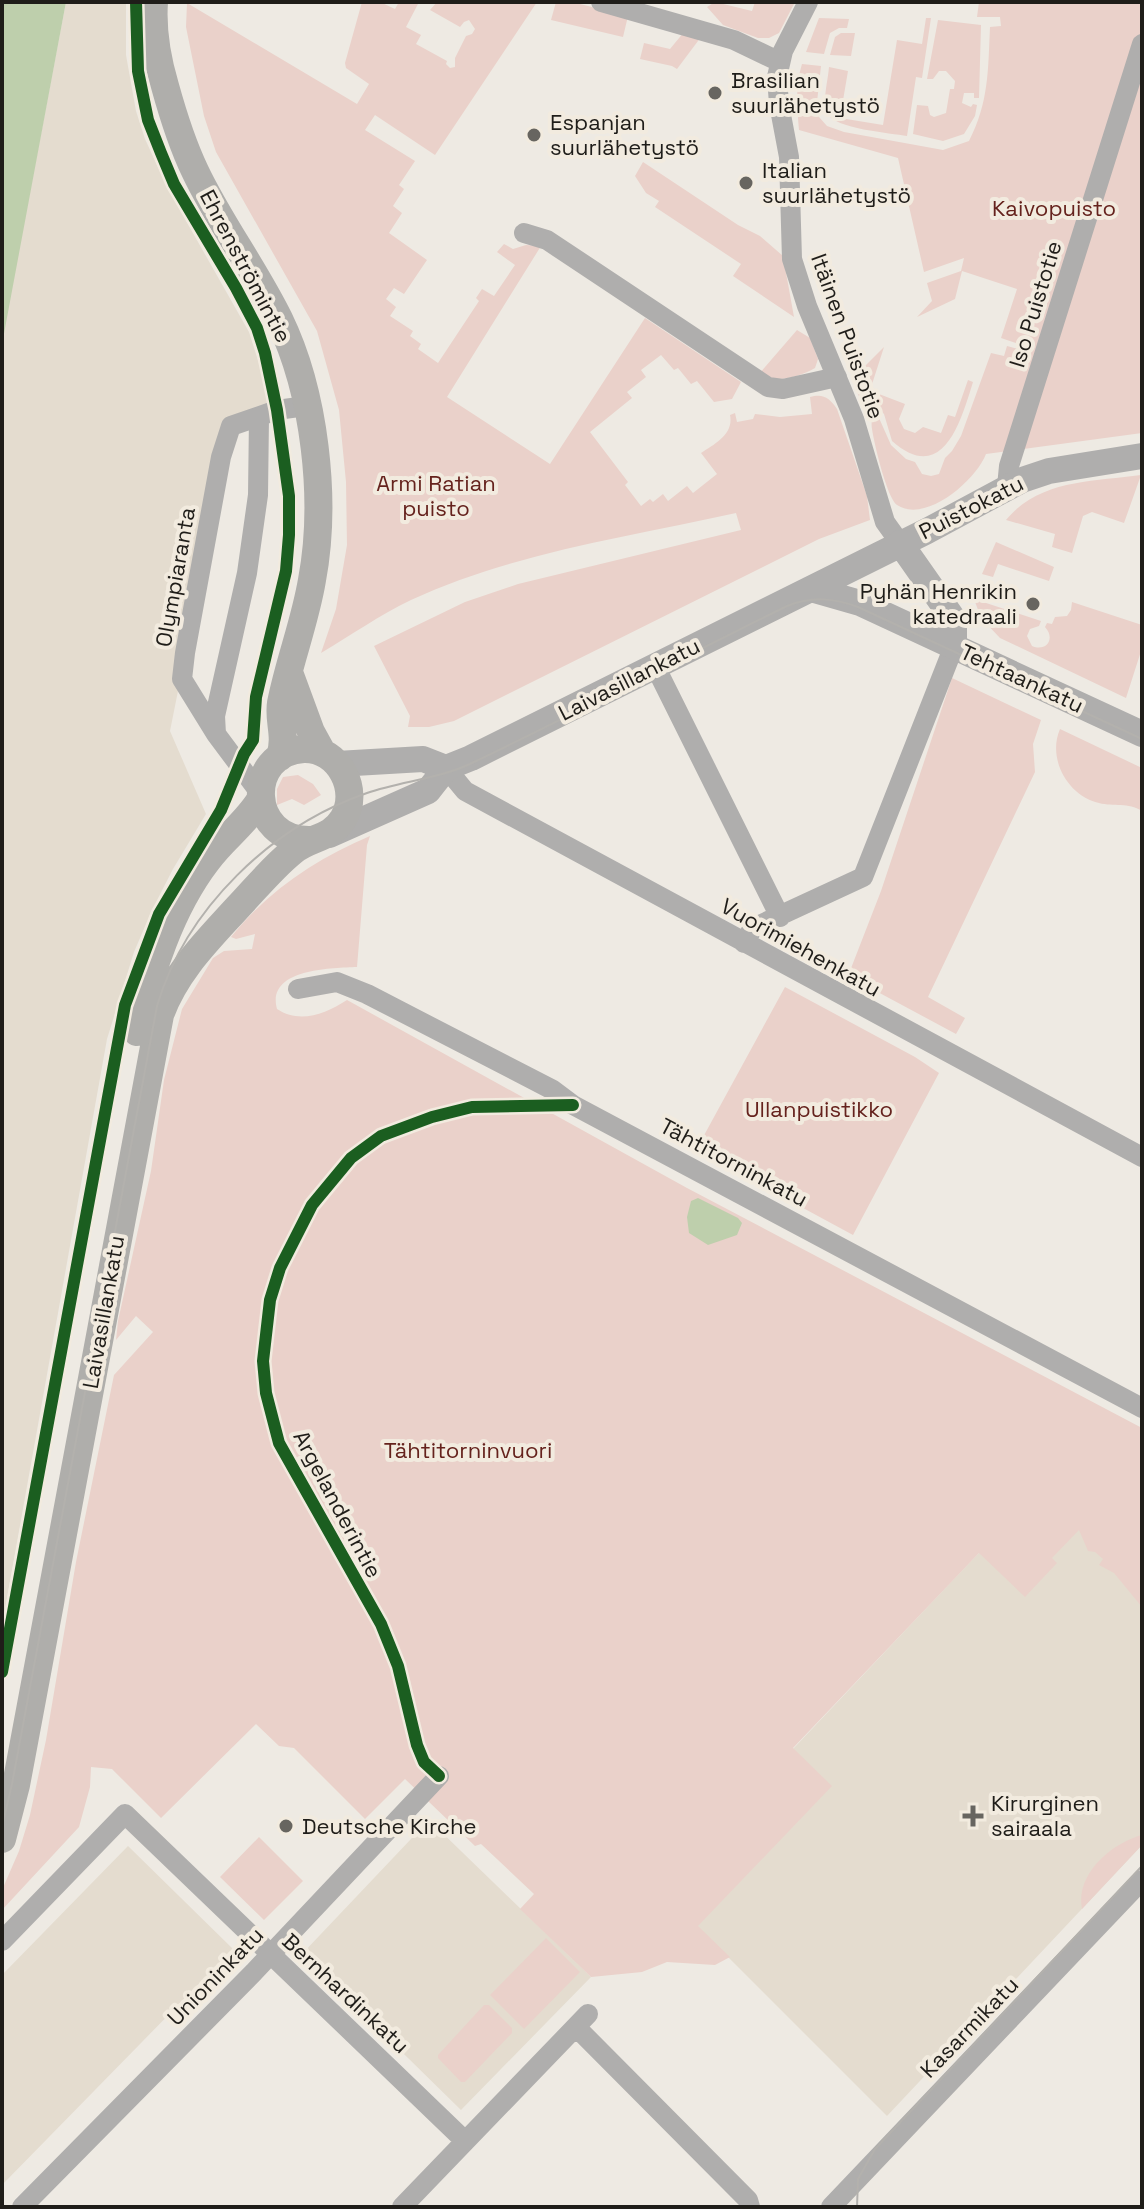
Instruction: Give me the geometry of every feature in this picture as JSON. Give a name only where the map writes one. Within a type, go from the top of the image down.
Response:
[{"type":"main road","name":"Ehrenströmintie","points":[[154,2],[157,49],[174,120],[196,172],[280,321],[297,367],[306,406],[319,484],[319,538],[312,581],[280,706],[284,734],[280,757]]},
{"type":"main road","points":[[290,675],[311,732],[330,758]]},
{"type":"main road","points":[[280,757],[297,750],[330,758]]},
{"type":"main road","name":"Laivasillankatu","points":[[2,1756],[146,995],[190,886],[218,847],[249,816],[260,797],[268,769],[280,757]]},
{"type":"main road","name":"Laivasillankatu","points":[[2,1839],[12,1802],[160,1015],[175,983],[203,946],[274,867],[299,846],[320,838],[345,816],[351,799],[348,781],[330,758]]},
{"type":"main road","points":[[260,797],[265,816],[277,830],[293,839],[320,838]]},
{"type":"street","points":[[601,2],[725,37],[780,62]]},
{"type":"street","name":"Itäinen Puistotie","points":[[806,5],[780,62],[778,91],[789,157],[792,259],[807,306],[854,419],[885,522],[900,543]]},
{"type":"street","name":"Iso Puistotie","points":[[1007,487],[1009,466],[1142,44]]},
{"type":"street","points":[[524,233],[547,240],[768,387],[783,389],[837,377]]},
{"type":"street","name":"Olympiaranta","points":[[260,797],[182,679],[185,653],[221,457],[231,426],[277,410],[306,406]]},
{"type":"street","points":[[216,734],[215,716],[250,557],[258,495],[259,417]]},
{"type":"street","name":"Puistokatu","points":[[811,589],[1007,487],[1049,471],[1142,456]]},
{"type":"street","points":[[744,943],[753,928],[863,877],[954,646],[954,620],[900,543]]},
{"type":"street","name":"Tehtaankatu","points":[[811,589],[860,603],[1142,734]]},
{"type":"street","name":"Laivasillankatu","points":[[320,838],[428,791],[446,768],[811,589]]},
{"type":"street","points":[[655,666],[780,917]]},
{"type":"street","points":[[330,758],[423,759],[446,768]]},
{"type":"street","name":"Vuorimiehenkatu","points":[[446,768],[465,791],[1142,1157]]},
{"type":"street","name":"Tähtitorninkatu","points":[[298,989],[337,982],[367,994],[553,1090],[573,1105],[1142,1408]]},
{"type":"street","name":"Unioninkatu","points":[[22,2207],[439,1776]]},
{"type":"street","name":"Bernhardinkatu","points":[[2,1941],[125,1814],[465,2141]]},
{"type":"street","name":"Kasarmikatu","points":[[836,2205],[1142,1880]]},
{"type":"street","points":[[402,2207],[582,2021],[639,2091],[748,2200],[750,2207]]},
{"type":"shaded area","points":[[2,2],[66,2],[3,339],[2,339]]},
{"type":"shaded area","points":[[66,2],[126,2],[126,55],[136,111],[145,139],[168,189],[249,332],[274,411],[231,426],[170,731],[206,814],[152,910],[134,952],[107,1039],[2,1626],[2,339]]},
{"type":"shaded area","points":[[698,1198],[738,1218],[742,1223],[737,1235],[708,1245],[689,1233],[687,1217],[691,1201]]},
{"type":"shaded area","name":"Kirurginen sairaala","points":[[1142,1458],[1142,1845],[887,2116],[697,1926],[831,1786],[793,1749],[954,1579],[979,1553]]},
{"type":"shaded area","points":[[429,1820],[591,1977],[461,2110],[302,1954]]},
{"type":"shaded area","points":[[128,1846],[233,1949],[2,2185],[2,1975]]},
{"type":"green space","name":"Armi Ratian puisto","points":[[362,2],[380,2],[395,9],[399,2],[419,2],[406,27],[421,35],[416,44],[447,61],[450,68],[455,67],[455,58],[466,36],[475,29],[469,20],[460,27],[430,10],[437,2],[537,2],[435,155],[375,115],[365,130],[415,161],[399,185],[404,189],[393,206],[402,213],[389,233],[427,260],[404,294],[394,288],[386,299],[396,307],[390,316],[413,331],[410,336],[421,344],[418,349],[438,363],[479,301],[476,298],[482,289],[494,296],[515,265],[497,252],[504,244],[513,249],[526,245],[541,246],[447,397],[550,464],[645,318],[741,382],[732,399],[714,402],[697,381],[691,384],[678,368],[674,370],[661,355],[641,370],[646,377],[627,392],[632,398],[590,432],[628,482],[625,485],[641,506],[663,494],[668,501],[687,486],[693,493],[717,474],[701,453],[726,433],[730,415],[735,413],[737,422],[753,419],[755,414],[780,417],[812,414],[810,397],[822,396],[837,409],[867,496],[870,520],[819,539],[454,721],[429,727],[408,727],[410,716],[374,646],[465,602],[518,584],[741,530],[736,513],[571,548],[489,570],[411,600],[321,653],[336,609],[347,545],[346,482],[339,410],[317,331],[216,152],[204,116],[186,27],[187,3],[357,104],[369,84],[346,68],[345,63]]},
{"type":"green space","points":[[556,2],[572,2],[628,16],[623,37],[551,20]]},
{"type":"green space","points":[[715,2],[752,11],[755,2],[795,2],[779,33],[769,38],[758,38],[723,25],[707,7]]},
{"type":"green space","name":"Kaivopuisto","points":[[979,2],[1142,2],[1142,433],[986,454],[972,476],[949,496],[922,509],[909,509],[897,505],[885,482],[872,429],[873,411],[891,445],[906,459],[915,462],[922,474],[939,474],[945,458],[961,436],[991,353],[1004,356],[1007,346],[1018,349],[1019,344],[1001,338],[1017,289],[962,271],[955,299],[917,317],[932,301],[927,283],[961,271],[964,258],[924,272],[898,158],[799,130],[798,80],[802,64],[821,66],[817,102],[819,117],[827,126],[844,132],[943,150],[969,141],[984,99],[990,27],[1001,26],[1000,17],[977,17]]},
{"type":"green space","points":[[819,18],[849,19],[847,28],[830,33],[824,54],[806,52]]},
{"type":"green space","points":[[926,18],[931,18],[922,78],[916,77],[907,136],[851,127],[832,118],[827,113],[825,103],[829,67],[848,71],[840,118],[883,125],[897,40],[922,44]]},
{"type":"green space","points":[[938,20],[981,25],[979,98],[974,98],[974,93],[964,93],[962,103],[971,107],[977,105],[975,116],[964,134],[943,141],[913,134],[917,105],[928,106],[930,115],[934,117],[946,113],[950,89],[954,89],[955,81],[946,71],[939,71],[933,79],[927,79]]},
{"type":"green space","points":[[684,32],[701,37],[677,69],[640,59],[644,43],[670,49]]},
{"type":"green space","points":[[841,33],[855,33],[851,56],[830,55],[835,37]]},
{"type":"green space","points":[[643,162],[738,225],[760,236],[783,256],[794,317],[733,276],[741,264],[655,207],[659,201],[646,193],[635,176]]},
{"type":"green space","points":[[797,330],[810,338],[818,359],[815,368],[787,378],[772,379],[759,374]]},
{"type":"green space","points":[[884,347],[864,409],[852,379]]},
{"type":"green space","points":[[968,380],[973,382],[956,430],[937,452],[924,456],[910,453],[892,441],[884,414],[876,406],[879,394],[905,404],[899,419],[904,429],[915,433],[923,427],[941,433],[948,415],[955,417]]},
{"type":"green space","points":[[1141,475],[1124,523],[1092,512],[1083,516],[1072,553],[1052,547],[1055,534],[1006,520],[1035,497],[1051,490]]},
{"type":"green space","points":[[996,542],[1054,567],[1049,581],[998,564],[993,577],[982,574]]},
{"type":"green space","points":[[974,599],[1041,621],[1039,626],[1030,629],[1027,636],[1032,646],[1037,647],[1048,643],[1047,623],[1052,624],[1055,617],[1067,616],[1072,602],[1142,625],[1142,648],[1126,698],[1000,638],[981,618]]},
{"type":"green space","points":[[952,678],[1041,720],[1033,744],[1035,772],[928,997],[965,1018],[956,1034],[848,976],[881,891]]},
{"type":"green space","points":[[1060,729],[1142,768],[1142,811],[1105,804],[1078,793],[1058,764],[1056,752]]},
{"type":"green space","points":[[298,775],[313,784],[321,795],[304,805],[292,799],[277,805],[277,789],[283,777]]},
{"type":"green space","name":"Tähtitorninvuori","points":[[370,836],[357,967],[317,970],[290,978],[276,996],[277,1009],[295,1016],[312,1015],[347,1000],[687,1188],[1142,1428],[1142,1607],[1114,1573],[1099,1565],[1103,1559],[1095,1552],[1088,1551],[1079,1530],[1052,1558],[1057,1563],[1025,1597],[979,1553],[793,1748],[832,1786],[698,1926],[730,1957],[715,1965],[667,1962],[642,1972],[591,1977],[520,1909],[534,1894],[481,1844],[475,1846],[405,1779],[365,1819],[294,1748],[279,1746],[256,1724],[161,1818],[112,1769],[91,1767],[90,1787],[79,1827],[2,1910],[2,1890],[30,1815],[46,1740],[76,1562],[114,1375],[153,1332],[136,1316],[116,1340],[151,1171],[164,1080],[182,1009],[213,958],[224,951],[252,949],[255,934],[236,939],[231,937],[277,890],[312,866]]},
{"type":"green space","name":"Ullanpuistikko","points":[[785,987],[939,1073],[853,1235],[696,1150]]},
{"type":"green space","points":[[1142,1835],[1142,1845],[1082,1909],[1084,1884],[1098,1862],[1119,1845]]},
{"type":"green space","points":[[259,1837],[303,1881],[264,1920],[220,1877]]},
{"type":"green space","points":[[546,1938],[580,1972],[524,2029],[490,1995]]},
{"type":"green space","points":[[484,2005],[489,2005],[512,2028],[512,2033],[465,2082],[461,2082],[438,2055]]},
{"type":"tram line","points":[[2,1827],[157,1006],[170,970],[189,936],[211,904],[237,875],[298,826],[332,808],[367,793],[446,773],[472,763],[787,606],[805,601],[832,600],[858,607],[1142,739]]},
{"type":"tram line","points":[[857,2207],[858,2179],[875,2149],[1142,1866]]},
{"type":"cycle path","points":[[2,1672],[125,1005],[159,914],[221,810],[253,740],[256,697],[286,571],[289,535],[289,496],[265,353],[257,328],[236,288],[174,184],[148,120],[138,71],[136,2]]},
{"type":"cycle path","name":"Argelanderintie","points":[[439,1776],[424,1762],[417,1745],[398,1666],[381,1624],[279,1443],[266,1393],[263,1361],[270,1300],[280,1268],[312,1205],[351,1158],[381,1136],[432,1117],[472,1107],[573,1105]]},
{"type":"place","name":"Brasilian suurlähetystö","points":[[715,93]]},
{"type":"place","name":"Espanjan suurlähetystö","points":[[534,135]]},
{"type":"place","name":"Italian suurlähetystö","points":[[746,183]]},
{"type":"place","name":"Pyhän Henrikin katedraali","points":[[1033,604]]},
{"type":"place","name":"Kirurginen sairaala","points":[[973,1816]]},
{"type":"place","name":"Deutsche Kirche","points":[[286,1826]]}]
